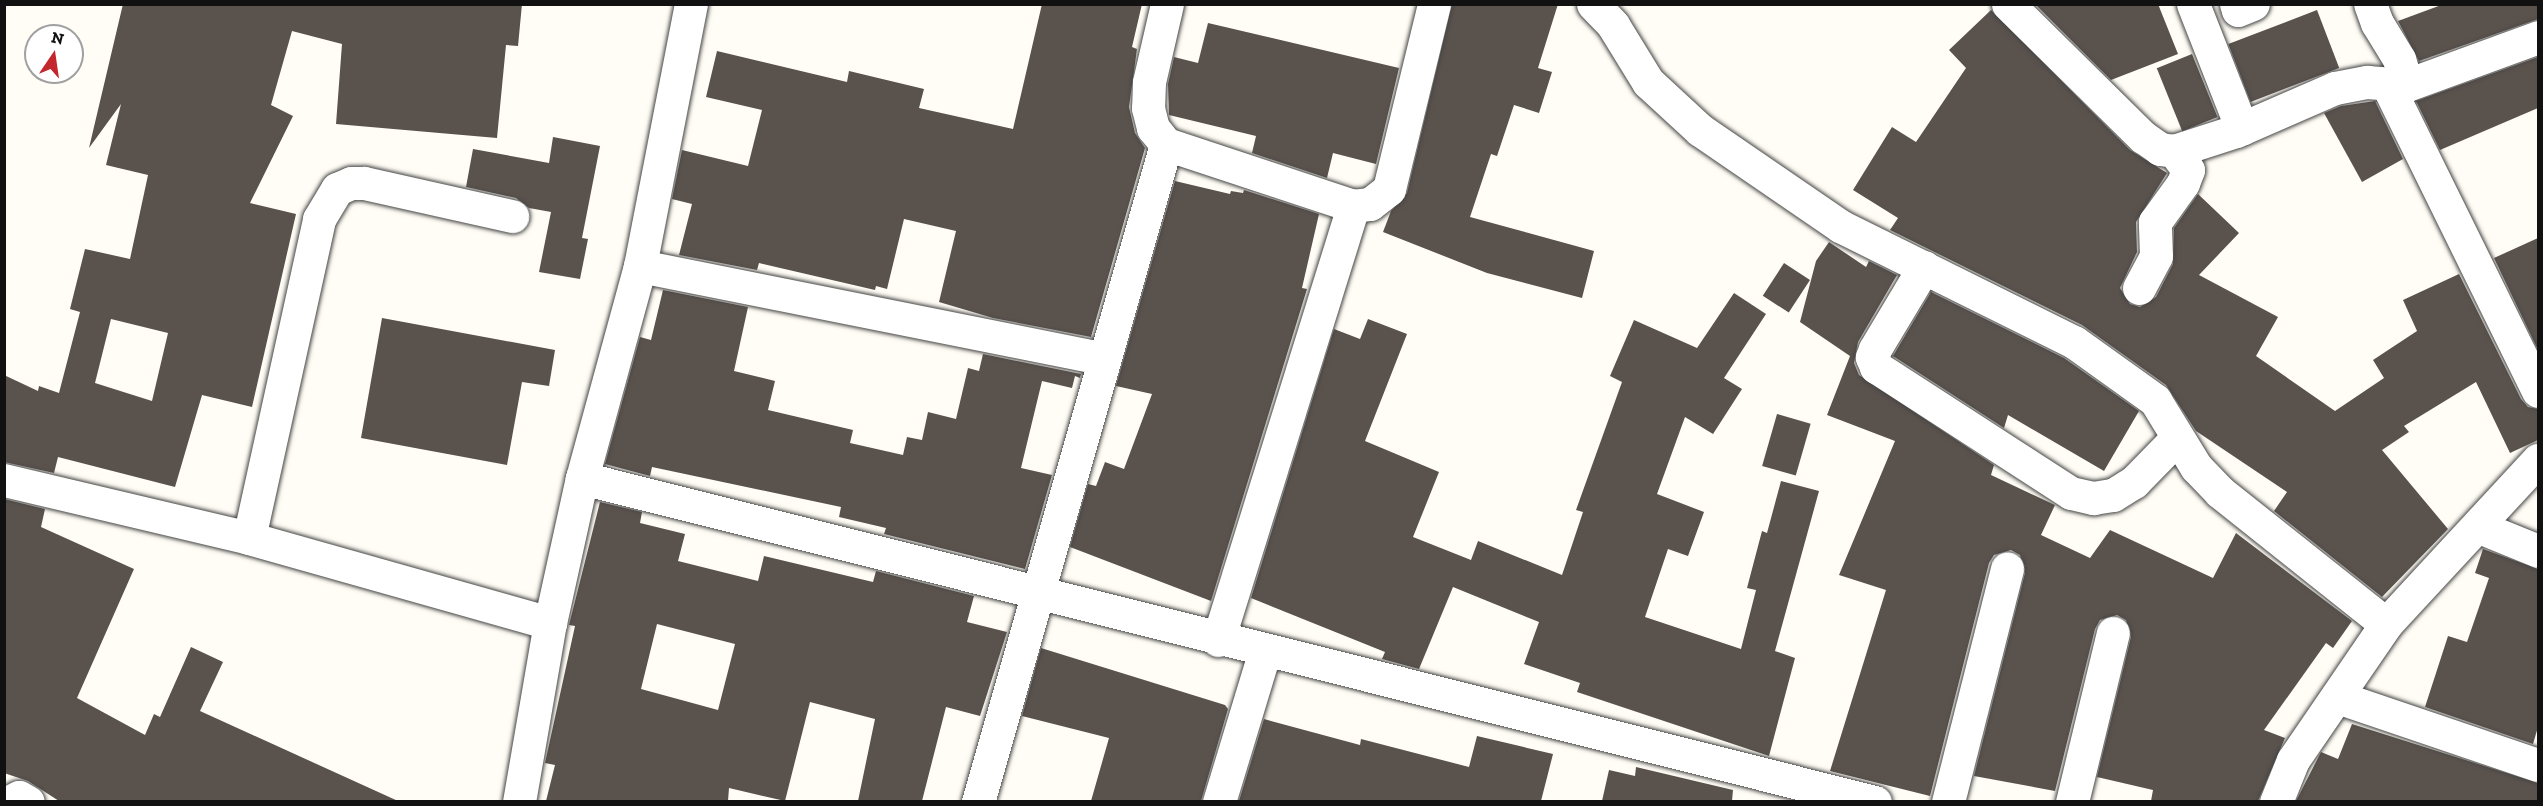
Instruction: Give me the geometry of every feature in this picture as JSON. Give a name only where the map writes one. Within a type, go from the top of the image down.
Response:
[{"type":"street","points":[[519,801],[550,623],[582,478],[640,266],[692,4]]},
{"type":"street","points":[[1167,4],[1149,82],[1148,108],[1153,128],[1166,144],[1353,206],[1370,204],[1389,189],[1434,4]]},
{"type":"street","points":[[1593,4],[1613,25],[1648,82],[1700,130],[1840,226],[2074,342],[2155,400],[2176,439],[2196,467],[2220,492],[2386,624]]},
{"type":"street","points":[[2008,4],[2143,137],[2160,149],[2174,151],[2242,129],[2335,88],[2367,82],[2397,85],[2538,37]]},
{"type":"street","points":[[2193,4],[2242,129]]},
{"type":"street","points":[[2236,4],[2238,10],[2253,4]]},
{"type":"street","points":[[2370,4],[2376,23],[2399,59],[2397,85],[2538,391]]},
{"type":"street","points":[[978,801],[1166,144]]},
{"type":"street","points":[[2139,288],[2156,256],[2155,222],[2183,183],[2188,170],[2174,151]]},
{"type":"street","points":[[249,538],[319,219],[337,189],[351,183],[363,183],[512,216]]},
{"type":"street","points":[[1218,640],[1353,206]]},
{"type":"street","points":[[640,266],[1104,359]]},
{"type":"street","points":[[1923,267],[1875,349],[1872,357],[1876,367],[2071,493],[2093,498],[2113,495],[2134,482],[2176,439]]},
{"type":"street","points":[[2276,801],[2293,760],[2386,624],[2479,527],[2538,460]]},
{"type":"street","points":[[582,478],[1264,651],[1808,795],[1875,801]]},
{"type":"street","points":[[4,480],[249,538],[550,623]]},
{"type":"street","points":[[2479,527],[2538,551]]},
{"type":"street","points":[[1948,801],[2007,568]]},
{"type":"street","points":[[2072,801],[2113,633]]},
{"type":"street","points":[[1220,801],[1264,651]]},
{"type":"street","points":[[2337,697],[2538,765]]},
{"type":"street","points":[[9,801],[19,797],[28,801]]},
{"type":"building","points":[[123,4],[522,4],[518,46],[506,45],[497,138],[336,124],[342,44],[292,31],[271,105],[293,116],[250,203],[296,214],[252,407],[202,395],[175,487],[58,457],[54,473],[4,462],[4,375],[38,391],[39,386],[59,393],[80,312],[70,309],[85,249],[130,259],[148,175],[106,165],[121,104],[89,148]],"holes":[[[111,319],[168,333],[152,401],[95,383]]]},
{"type":"building","points":[[1042,4],[1142,4],[1132,47],[1137,49],[1129,107],[1135,133],[1145,148],[1091,337],[993,318],[939,302],[956,231],[904,219],[887,289],[876,286],[875,290],[759,263],[757,270],[679,255],[692,204],[672,199],[682,150],[748,166],[762,110],[706,97],[717,51],[847,82],[849,71],[924,89],[919,108],[1013,129]]},
{"type":"building","points":[[1452,4],[1558,4],[1538,68],[1552,72],[1539,113],[1514,105],[1497,156],[1491,154],[1470,217],[1594,251],[1582,298],[1487,273],[1383,232],[1391,211],[1407,193]]},
{"type":"building","points":[[2035,4],[2158,4],[2178,54],[2111,80]]},
{"type":"building","points":[[2444,4],[2538,4],[2538,19],[2419,61],[2398,21]]},
{"type":"building","points":[[1991,10],[2130,150],[2167,173],[2136,222],[2137,252],[2120,288],[2130,304],[2140,307],[2156,297],[2173,264],[2174,228],[2198,194],[2239,233],[2199,275],[2278,317],[2256,356],[2335,411],[2384,378],[2373,360],[2417,331],[2403,300],[2459,274],[2521,399],[2528,407],[2538,409],[2538,440],[2510,453],[2476,382],[2404,426],[2409,432],[2382,450],[2448,529],[2382,597],[2274,511],[2287,492],[2196,431],[2166,385],[2082,325],[1890,230],[1898,218],[1853,190],[1892,127],[1916,142],[1966,68],[1949,50]]},
{"type":"building","points":[[2317,10],[2339,68],[2251,102],[2228,44]]},
{"type":"building","points":[[1208,23],[1399,68],[1376,164],[1333,153],[1327,178],[1252,153],[1256,136],[1169,115],[1168,84],[1174,57],[1198,63]]},
{"type":"building","points":[[2192,54],[2217,117],[2182,131],[2157,68]]},
{"type":"building","points":[[2538,57],[2538,108],[2440,150],[2416,101]]},
{"type":"building","points":[[2375,101],[2403,159],[2362,182],[2324,113],[2341,106]]},
{"type":"building","points":[[553,137],[600,146],[582,238],[588,239],[580,279],[539,272],[551,212],[529,208],[516,198],[466,187],[473,149],[549,163]]},
{"type":"building","points":[[1175,181],[1230,194],[1231,191],[1243,193],[1244,190],[1319,214],[1302,288],[1307,289],[1211,601],[1070,547],[1088,484],[1096,486],[1105,462],[1124,469],[1152,394],[1116,386]]},
{"type":"building","points":[[2538,238],[2538,350],[2494,258]]},
{"type":"building","points":[[1829,242],[1866,267],[1869,261],[1897,275],[1858,342],[1854,363],[1859,375],[1994,465],[1991,475],[2055,505],[2041,535],[2090,558],[2110,530],[2213,578],[2236,533],[2352,621],[2333,648],[2326,643],[2264,730],[2285,738],[2258,801],[2151,801],[2153,790],[2097,777],[2131,637],[2126,620],[2117,615],[2100,620],[2095,629],[2055,791],[1974,776],[2025,573],[2020,555],[2011,550],[1994,555],[1989,563],[1930,796],[1830,771],[1886,590],[1839,575],[1895,441],[1827,415],[1850,356],[1800,322],[1816,261]]},
{"type":"building","points":[[1784,263],[1810,280],[1789,313],[1763,296]]},
{"type":"building","points":[[663,290],[748,307],[734,371],[775,381],[768,410],[853,430],[850,443],[903,455],[907,437],[922,440],[928,412],[956,419],[968,368],[979,371],[983,354],[1081,374],[1080,378],[1075,376],[1072,388],[1042,381],[1021,468],[1052,475],[1025,569],[884,534],[886,528],[839,517],[841,507],[652,467],[650,476],[605,464],[640,337],[651,340]]},
{"type":"building","points":[[1931,292],[2064,358],[2139,411],[2104,471],[2008,415],[2004,428],[1893,356]]},
{"type":"building","points":[[1734,293],[1766,314],[1724,378],[1742,389],[1713,434],[1685,417],[1657,494],[1704,512],[1688,556],[1668,549],[1645,617],[1741,649],[1756,590],[1747,588],[1762,531],[1767,533],[1781,481],[1819,491],[1775,651],[1795,658],[1769,756],[1577,692],[1580,683],[1524,664],[1539,622],[1453,587],[1419,669],[1382,659],[1385,652],[1251,598],[1334,329],[1360,339],[1368,319],[1407,334],[1365,441],[1439,472],[1413,537],[1471,560],[1478,541],[1562,575],[1583,512],[1576,510],[1622,382],[1610,376],[1634,320],[1697,348]]},
{"type":"building","points":[[382,318],[555,350],[549,386],[522,382],[507,465],[361,438]]},
{"type":"building","points":[[1777,414],[1811,424],[1796,476],[1762,466]]},
{"type":"building","points":[[4,499],[45,509],[41,527],[134,569],[77,698],[145,735],[154,714],[160,717],[191,647],[223,662],[200,711],[398,801],[59,801],[28,781],[4,773]]},
{"type":"building","points":[[600,502],[642,512],[640,523],[685,534],[678,561],[758,581],[764,556],[873,582],[876,571],[974,596],[967,622],[1007,632],[980,716],[946,707],[922,801],[858,801],[875,719],[810,702],[785,801],[729,788],[728,801],[546,801],[555,765],[545,763],[575,626],[569,625]],"holes":[[[657,624],[735,644],[718,710],[641,689]]]},
{"type":"building","points":[[2483,549],[2538,569],[2538,727],[2533,744],[2425,707],[2448,636],[2467,642],[2489,578],[2475,573]]},
{"type":"building","points":[[1041,648],[1225,705],[1228,709],[1201,801],[1091,801],[1109,738],[1022,716]]},
{"type":"building","points":[[1264,719],[1360,745],[1361,739],[1469,767],[1477,736],[1553,754],[1541,801],[1239,801]]},
{"type":"building","points":[[2352,724],[2538,783],[2538,801],[2296,801],[2321,752],[2338,759]]},
{"type":"building","points":[[1636,767],[1733,790],[1732,801],[1602,801],[1609,770],[1635,776]]}]
